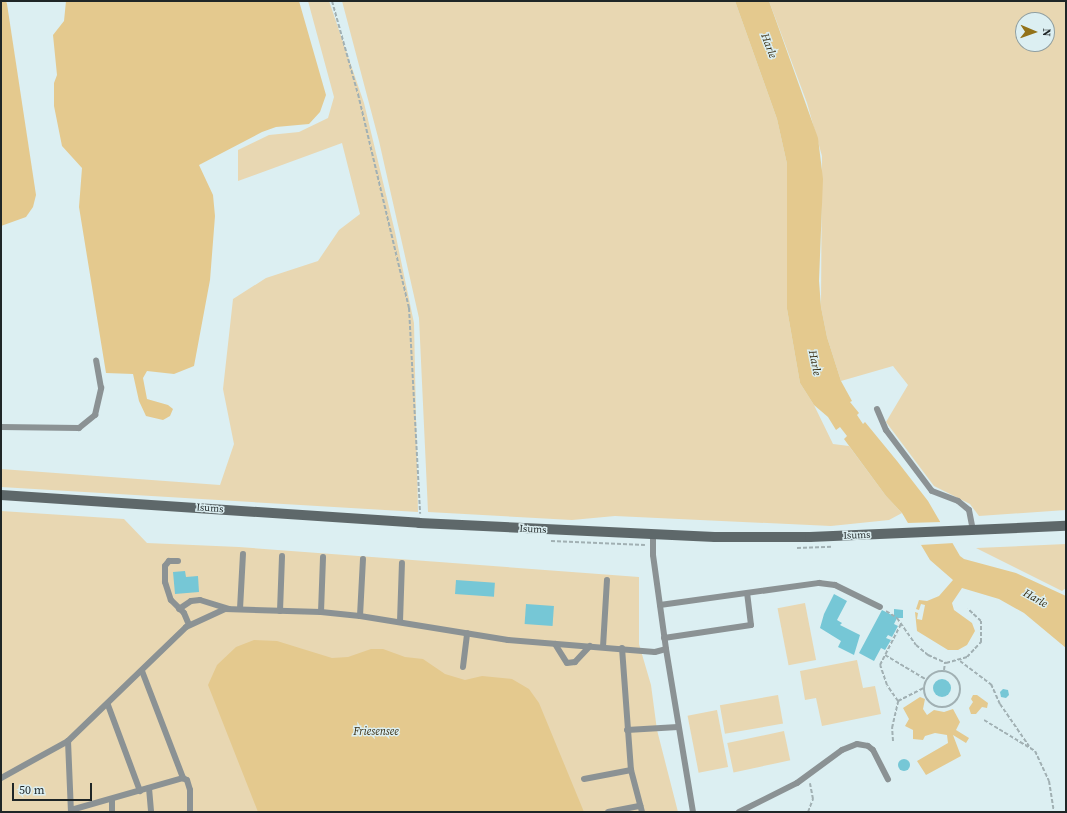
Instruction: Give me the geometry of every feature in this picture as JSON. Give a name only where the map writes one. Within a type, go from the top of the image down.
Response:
[{"type":"main road","name":"Isums","points":[[1,495],[419,523],[653,535],[764,537],[1066,526]]},
{"type":"lane","points":[[1,427],[79,428],[95,415],[102,388],[96,360]]},
{"type":"lane","points":[[877,408],[886,430],[932,491],[958,501],[969,510],[972,530]]},
{"type":"lane","points":[[653,535],[653,555],[664,638],[693,812]]},
{"type":"lane","points":[[240,608],[243,554]]},
{"type":"lane","points":[[280,611],[282,556]]},
{"type":"lane","points":[[321,612],[323,557]]},
{"type":"lane","points":[[360,616],[363,559]]},
{"type":"lane","points":[[178,560],[169,562],[164,572],[167,593],[189,625]]},
{"type":"lane","points":[[400,622],[402,562]]},
{"type":"lane","points":[[603,647],[607,580]]},
{"type":"lane","points":[[660,605],[828,583],[880,607]]},
{"type":"lane","points":[[664,638],[751,625],[746,594]]},
{"type":"lane","points":[[179,609],[191,601],[200,600],[229,609]]},
{"type":"lane","points":[[1,778],[68,742],[108,705],[189,625],[229,609],[240,608],[321,612],[360,616],[467,633],[555,644],[622,648],[655,652],[666,649]]},
{"type":"lane","points":[[463,667],[467,633]]},
{"type":"lane","points":[[555,644],[567,663],[575,662],[590,646]]},
{"type":"lane","points":[[608,812],[641,809],[631,770],[622,648]]},
{"type":"lane","points":[[142,671],[183,778],[187,780],[190,790],[190,812]]},
{"type":"lane","points":[[108,705],[140,791]]},
{"type":"lane","points":[[627,730],[678,727]]},
{"type":"lane","points":[[68,742],[71,811],[183,778]]},
{"type":"lane","points":[[739,812],[809,776],[842,750],[857,744],[873,750],[888,779]]},
{"type":"lane","points":[[584,779],[631,770]]},
{"type":"lane","points":[[149,788],[151,812]]},
{"type":"lane","points":[[112,799],[112,812]]},
{"type":"path","points":[[332,1],[372,148],[409,308],[419,448],[419,523]]},
{"type":"path","points":[[880,607],[897,618],[916,645],[928,655],[945,663],[959,661],[977,648],[983,635],[982,621],[968,609]]},
{"type":"path","points":[[893,741],[892,728],[898,701],[881,669],[885,655],[901,624]]},
{"type":"path","points":[[885,655],[927,680]]},
{"type":"path","points":[[959,661],[991,684],[1000,704],[1030,748]]},
{"type":"path","points":[[944,670],[945,663]]},
{"type":"path","points":[[944,670],[957,679],[960,686],[955,701],[944,706],[933,704],[927,698],[924,688],[927,680],[936,672],[944,670]]},
{"type":"path","points":[[898,701],[924,688]]},
{"type":"path","points":[[984,720],[1035,751],[1049,781],[1054,812]]},
{"type":"path","points":[[808,812],[813,794],[809,776]]},
{"type":"shaded area","points":[[308,1],[329,1],[364,103],[395,232],[414,323],[418,512],[1,487],[1,469],[220,485],[234,444],[223,389],[233,299],[266,278],[318,261],[339,230],[360,214],[342,143],[238,181],[238,150],[269,135],[299,132],[328,118],[334,97]]},
{"type":"shaded area","points":[[342,1],[735,1],[777,119],[787,164],[787,309],[800,383],[814,405],[833,444],[849,446],[886,496],[902,513],[889,520],[831,526],[615,516],[572,520],[428,512],[419,318],[379,141]]},
{"type":"shaded area","points":[[769,1],[1066,1],[1066,510],[979,516],[970,504],[934,486],[886,422],[908,385],[893,366],[841,381],[827,337],[821,307],[822,156],[807,103]]},
{"type":"shaded area","points":[[1,511],[124,519],[147,543],[239,547],[639,577],[639,644],[651,685],[657,730],[678,812],[1,812]]},
{"type":"shaded area","points":[[1066,544],[1066,588],[1062,591],[976,548]]},
{"type":"shaded area","points":[[805,603],[816,660],[789,665],[778,608]]},
{"type":"shaded area","points":[[857,660],[863,688],[875,686],[881,714],[822,726],[816,698],[805,700],[800,671]]},
{"type":"shaded area","points":[[778,695],[783,724],[725,734],[720,705]]},
{"type":"shaded area","points":[[717,710],[728,767],[699,773],[688,716]]},
{"type":"shaded area","points":[[784,731],[790,760],[734,772],[727,743]]},
{"type":"water","points":[[1,1],[6,1],[7,4],[36,195],[33,207],[26,217],[1,226]]},
{"type":"water","points":[[66,1],[299,1],[326,95],[320,112],[309,124],[276,127],[262,132],[199,165],[213,195],[215,216],[210,280],[194,366],[174,374],[147,371],[143,378],[147,399],[168,405],[173,409],[170,416],[163,420],[146,416],[139,401],[133,374],[106,373],[79,207],[82,168],[62,146],[54,106],[54,83],[57,75],[53,35],[64,21]]},
{"type":"water","name":"Harle","points":[[735,1],[769,1],[818,138],[823,179],[819,281],[821,307],[827,337],[841,381],[852,401],[850,402],[859,413],[857,415],[863,424],[865,422],[928,501],[960,556],[964,559],[1016,573],[1066,596],[1066,648],[1024,613],[999,599],[962,588],[952,603],[954,610],[972,623],[975,631],[967,645],[958,650],[948,650],[917,631],[915,612],[918,613],[917,619],[922,620],[925,605],[921,604],[919,610],[916,609],[919,600],[927,601],[939,596],[953,580],[930,560],[902,513],[886,496],[844,439],[847,436],[840,427],[836,430],[828,417],[814,405],[800,383],[787,309],[787,164],[777,119]]},
{"type":"water","name":"Friesensee","points":[[254,640],[277,641],[332,658],[348,657],[371,649],[383,649],[405,657],[423,659],[445,674],[465,680],[482,676],[512,679],[529,689],[539,703],[584,812],[258,812],[208,685],[217,665],[236,647]]},
{"type":"water","points":[[973,695],[977,695],[988,703],[987,708],[982,707],[976,714],[971,714],[969,708],[973,702],[971,699]]},
{"type":"water","points":[[920,697],[925,699],[923,709],[927,715],[934,710],[944,712],[953,709],[960,722],[956,730],[969,738],[966,743],[953,735],[961,756],[926,775],[917,761],[948,743],[947,735],[935,733],[925,736],[923,740],[913,739],[913,730],[905,726],[909,719],[903,708]]},
{"type":"pier","points":[[942,522],[954,543],[920,545],[907,523]]},
{"type":"building","points":[[185,571],[186,577],[198,576],[199,592],[175,594],[173,572]]},
{"type":"building","points":[[456,580],[495,583],[494,597],[455,594]]},
{"type":"building","points":[[834,594],[847,601],[837,620],[842,623],[840,625],[860,635],[854,655],[838,647],[841,641],[820,628],[824,614]]},
{"type":"building","points":[[526,604],[554,606],[553,626],[525,624]]},
{"type":"building","points":[[894,609],[903,610],[903,618],[897,618],[894,624],[898,626],[892,637],[888,635],[886,638],[891,640],[885,650],[881,648],[874,661],[859,653],[882,610],[894,616]]},
{"type":"building","points":[[942,679],[948,682],[951,688],[948,694],[942,697],[936,694],[933,688],[936,682]]},
{"type":"building","points":[[1003,689],[1008,690],[1009,695],[1006,698],[1001,697],[1000,692]]},
{"type":"building","points":[[902,759],[906,759],[910,765],[906,771],[902,771],[898,767],[898,763]]}]
